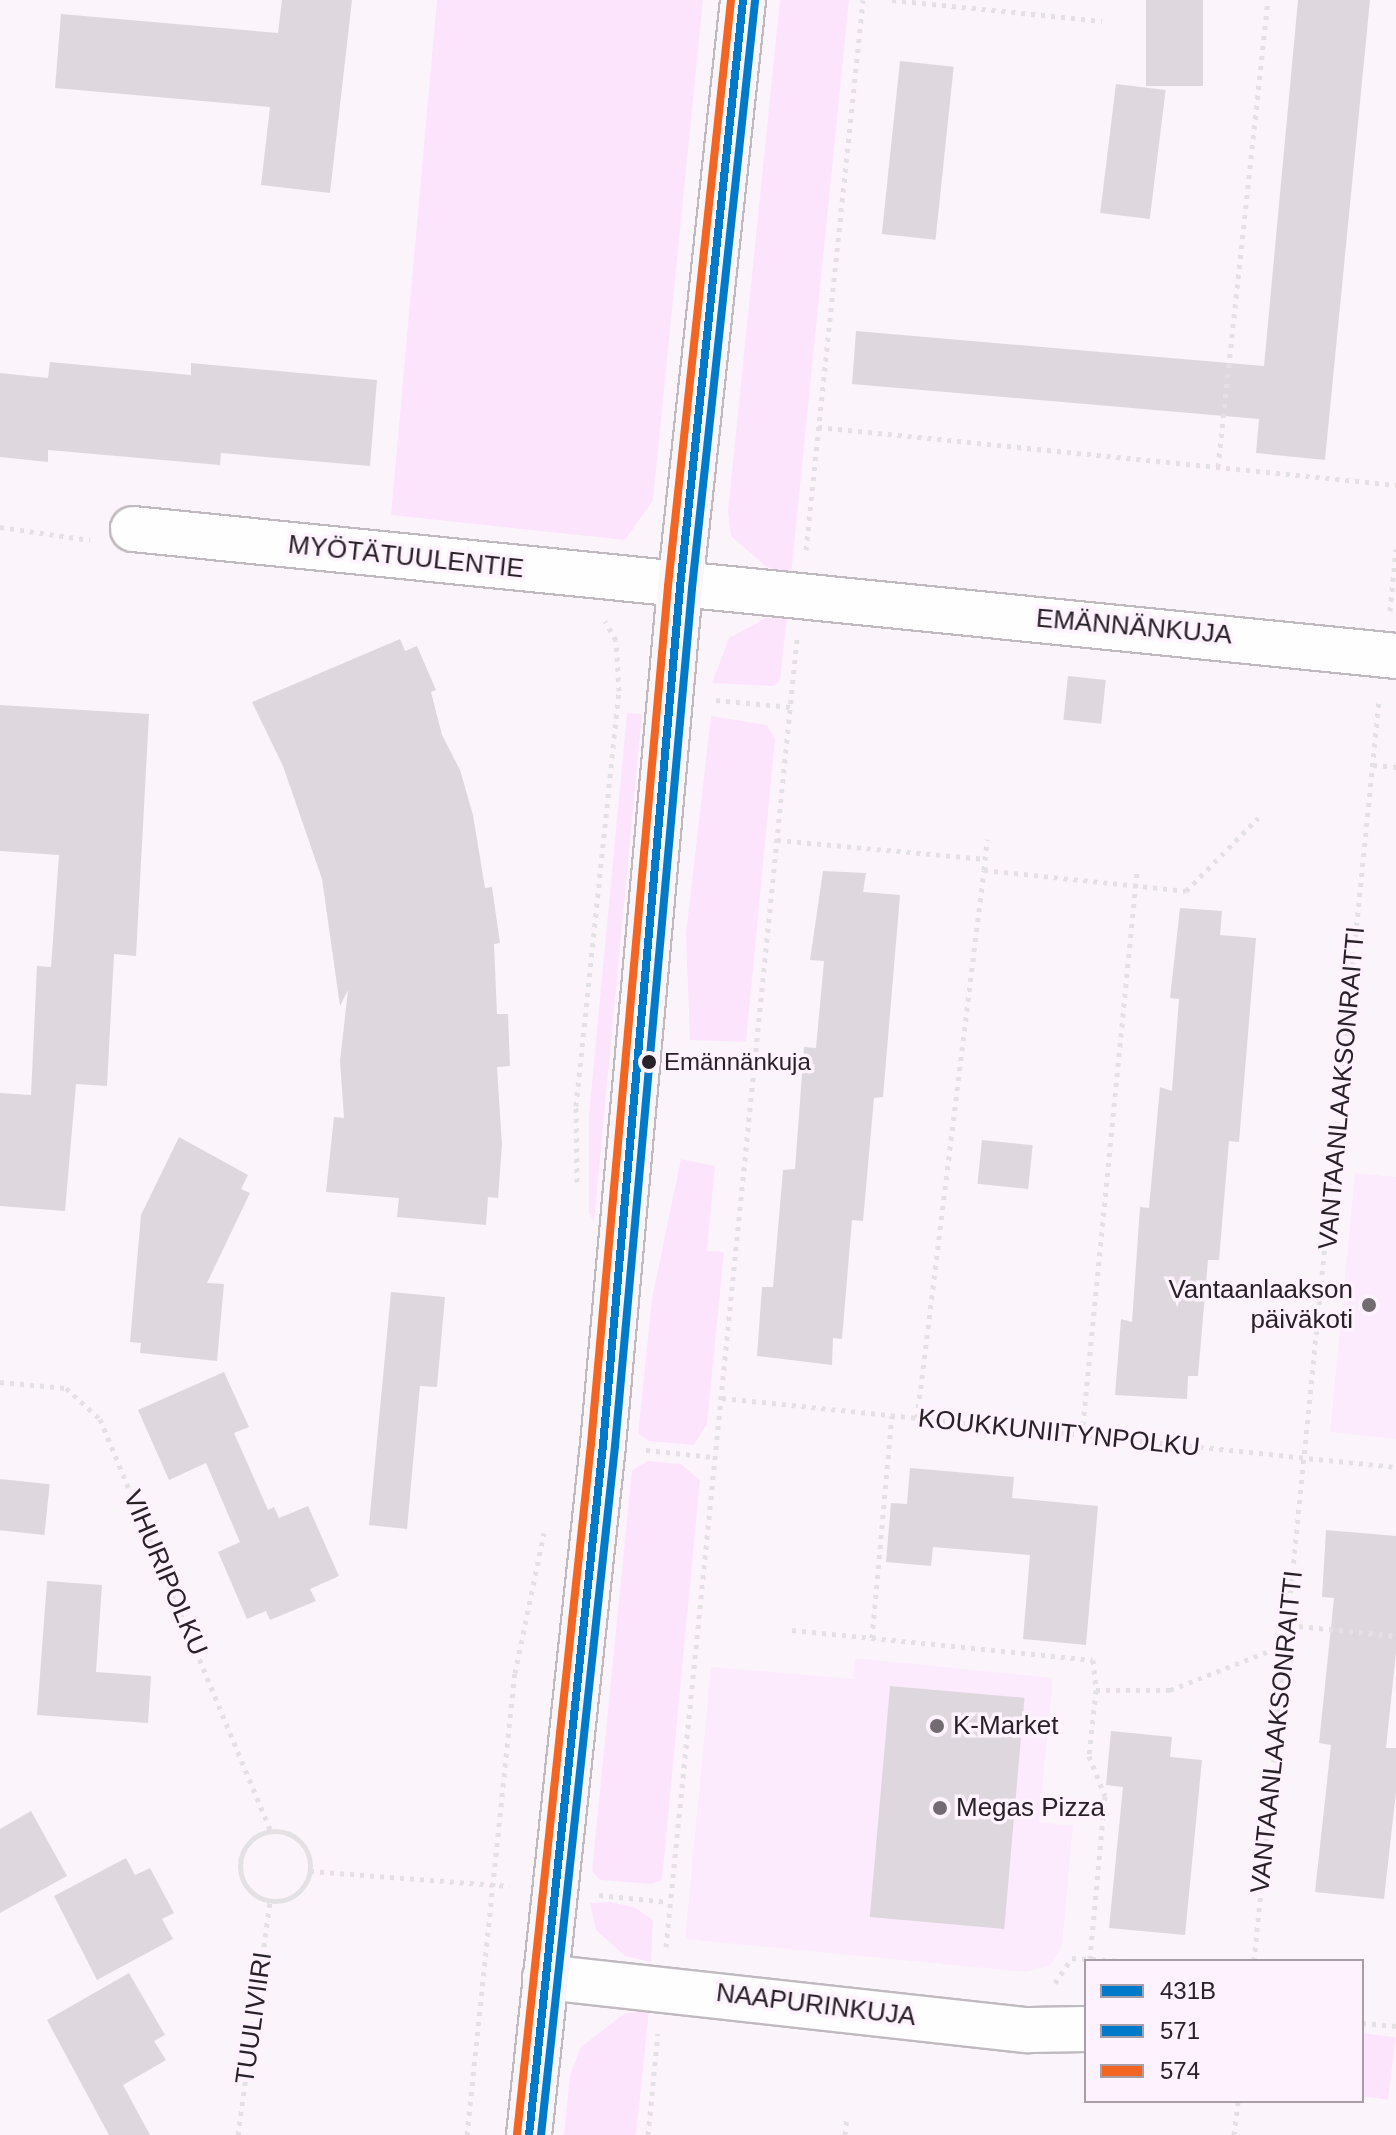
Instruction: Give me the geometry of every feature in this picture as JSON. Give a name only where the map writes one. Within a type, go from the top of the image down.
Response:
[{"type":"main road","points":[[529,2135],[640,1076],[680,587],[743,0]]},
{"type":"street","name":"MYÖTÄTUULENTIE","points":[[118,535],[680,587]]},
{"type":"street","name":"EMÄNNÄNKUJA","points":[[680,587],[1391,655]]},
{"type":"street","name":"NAAPURINKUJA","points":[[545,1977],[663,1986],[1028,2030],[1084,2029]]},
{"type":"path","points":[[648,2135],[669,1902],[863,0]]},
{"type":"path","points":[[892,0],[1102,21]]},
{"type":"path","points":[[1218,467],[1268,0]]},
{"type":"path","points":[[818,427],[1396,485]]},
{"type":"path","points":[[0,527],[118,535]]},
{"type":"path","name":"VANTAANLAAKSONRAITTI","points":[[1254,1959],[1373,765],[1391,655],[1396,549]]},
{"type":"path","points":[[578,1198],[576,1106],[619,691],[616,640],[602,616]]},
{"type":"path","points":[[1373,765],[1396,767]]},
{"type":"path","points":[[984,870],[1135,889],[1186,891],[1258,818]]},
{"type":"path","points":[[917,1418],[987,839]]},
{"type":"path","points":[[777,840],[985,859]]},
{"type":"path","points":[[1082,1435],[1137,871]]},
{"type":"path","name":"VIHURIPOLKU","points":[[0,1382],[66,1388],[100,1419],[271,1831]]},
{"type":"path","name":"KOUKKUNIITYNPOLKU","points":[[722,1398],[1396,1467]]},
{"type":"path","points":[[872,1638],[892,1416]]},
{"type":"path","points":[[467,2135],[515,1673],[547,1518]]},
{"type":"path","points":[[1289,1625],[1396,1636]]},
{"type":"path","points":[[792,1630],[1093,1660],[1096,1690],[1089,1756],[1105,1796],[1090,1958]]},
{"type":"path","points":[[1096,1690],[1170,1690],[1287,1644]]},
{"type":"path","points":[[271,1831],[295,1838],[305,1847],[310,1871],[293,1896],[270,1901],[249,1890],[241,1860],[252,1839],[271,1831]]},
{"type":"path","points":[[310,1871],[493,1884],[669,1902]]},
{"type":"path","name":"TUULIVIIRI","points":[[238,2135],[270,1901]]},
{"type":"path","points":[[1364,2023],[1396,2026]]},
{"type":"path","points":[[1234,2135],[1238,2103]]},
{"type":"path","points":[[845,2135],[847,2116]]},
{"type":"shaded area","points":[[437,0],[703,0],[653,500],[625,540],[391,515]]},
{"type":"shaded area","points":[[780,0],[849,0],[791,576],[765,566],[731,536],[728,511]]},
{"type":"shaded area","points":[[787,617],[780,680],[774,686],[712,683],[729,638],[766,618]]},
{"type":"shaded area","points":[[627,713],[642,714],[594,1222],[589,1213],[589,1115]]},
{"type":"shaded area","points":[[711,716],[767,725],[775,739],[746,1042],[690,1040],[686,934]]},
{"type":"shaded area","points":[[681,1159],[715,1166],[707,1251],[724,1252],[707,1424],[694,1445],[649,1441],[638,1434],[652,1299]]},
{"type":"shaded area","name":"Vantaanlaakson päiväkoti","points":[[1355,1173],[1396,1177],[1396,1439],[1330,1432]]},
{"type":"shaded area","points":[[648,1461],[681,1464],[700,1480],[662,1880],[651,1884],[600,1880],[592,1871],[632,1470]]},
{"type":"shaded area","points":[[855,1658],[1053,1678],[1039,1822],[1073,1826],[1062,1946],[1050,1966],[1026,1972],[685,1939],[711,1667],[853,1679]]},
{"type":"shaded area","points":[[610,1902],[634,1907],[653,1920],[651,1962],[625,1956],[596,1930],[590,1903]]},
{"type":"shaded area","points":[[649,2011],[636,2135],[564,2135],[570,2075],[581,2047],[625,2013]]},
{"type":"shaded area","points":[[1364,2033],[1396,2037],[1388,2100],[1364,2097]]},
{"type":"building","points":[[282,0],[352,0],[330,193],[261,185],[270,107],[55,88],[61,14],[278,33]]},
{"type":"building","points":[[1146,0],[1203,0],[1203,86],[1146,86]]},
{"type":"building","points":[[1298,0],[1370,0],[1325,460],[1256,453],[1259,419],[852,384],[856,331],[1264,366]]},
{"type":"building","points":[[900,61],[954,67],[936,240],[882,234]]},
{"type":"building","points":[[1116,84],[1166,90],[1150,219],[1100,213]]},
{"type":"building","points":[[50,362],[191,375],[191,363],[377,380],[370,466],[221,453],[220,465],[48,450],[48,462],[0,457],[0,373],[48,378]]},
{"type":"building","points":[[400,639],[405,651],[417,646],[436,690],[431,692],[442,735],[460,770],[473,815],[485,888],[492,887],[500,943],[494,944],[497,1014],[508,1014],[510,1066],[497,1067],[502,1145],[498,1198],[488,1197],[486,1225],[397,1217],[399,1198],[326,1192],[334,1117],[344,1118],[340,1061],[348,990],[340,1006],[322,879],[283,766],[252,702]]},
{"type":"building","points":[[1068,676],[1106,680],[1101,724],[1063,720]]},
{"type":"building","points":[[0,705],[149,714],[136,956],[114,954],[107,1086],[76,1084],[65,1211],[0,1206],[0,1093],[31,1095],[37,966],[51,967],[59,855],[0,851]]},
{"type":"building","points":[[823,871],[866,873],[863,892],[900,895],[883,1097],[874,1098],[863,1221],[852,1220],[842,1339],[833,1338],[832,1365],[757,1356],[762,1287],[773,1287],[783,1170],[795,1169],[804,1047],[816,1048],[824,961],[810,960]]},
{"type":"building","points":[[1180,908],[1222,911],[1220,935],[1256,938],[1239,1142],[1229,1141],[1219,1260],[1208,1260],[1198,1376],[1188,1376],[1187,1399],[1115,1395],[1121,1319],[1132,1322],[1140,1207],[1149,1208],[1160,1087],[1172,1091],[1179,999],[1170,998]]},
{"type":"building","points":[[179,1137],[248,1175],[241,1189],[250,1193],[207,1283],[224,1284],[217,1361],[140,1353],[141,1343],[130,1342],[141,1215]]},
{"type":"building","points":[[982,1140],[1033,1145],[1028,1189],[977,1184]]},
{"type":"building","points":[[391,1292],[445,1297],[437,1387],[420,1386],[407,1529],[369,1525]]},
{"type":"building","points":[[224,1372],[249,1427],[234,1433],[268,1510],[274,1507],[279,1518],[308,1506],[339,1576],[310,1589],[316,1601],[270,1620],[266,1611],[247,1619],[218,1552],[240,1542],[206,1463],[169,1480],[138,1410]]},
{"type":"building","points":[[910,1468],[1014,1477],[1012,1498],[1098,1506],[1086,1645],[1023,1639],[1030,1555],[933,1547],[931,1566],[886,1562],[891,1503],[907,1504]]},
{"type":"building","points":[[0,1479],[50,1484],[44,1535],[0,1530]]},
{"type":"building","points":[[1326,1530],[1396,1536],[1396,1653],[1386,1748],[1396,1748],[1396,1792],[1384,1899],[1315,1892],[1331,1745],[1319,1743],[1334,1598],[1322,1597]]},
{"type":"building","points":[[47,1581],[102,1585],[96,1672],[151,1676],[148,1723],[37,1715]]},
{"type":"building","points":[[890,1686],[1024,1698],[1004,1929],[870,1917]]},
{"type":"building","points":[[1111,1731],[1172,1737],[1170,1757],[1202,1760],[1185,1935],[1109,1928],[1123,1787],[1106,1785]]},
{"type":"building","points":[[31,1811],[67,1876],[0,1913],[0,1829]]},
{"type":"building","points":[[126,1858],[135,1875],[150,1868],[174,1913],[162,1919],[173,1939],[97,1980],[54,1896]]},
{"type":"building","points":[[129,1973],[165,2035],[154,2041],[166,2060],[123,2085],[150,2135],[109,2135],[47,2020]]},
{"type":"transit line","name":"574","points":[[517,2134],[591,1444],[668,586],[731,0]]},
{"type":"transit line","name":"431B","points":[[529,2135],[603,1445],[680,587],[743,0]]},
{"type":"transit line","name":"571","points":[[541,2135],[615,1446],[692,588],[755,1]]},
{"type":"place","name":"Emännänkuja","points":[[649,1062]]},
{"type":"place","name":"Vantaanlaakson päiväkoti","points":[[1369,1305]]},
{"type":"place","name":"K-Market","points":[[937,1726]]},
{"type":"place","name":"Megas Pizza","points":[[940,1808]]}]
